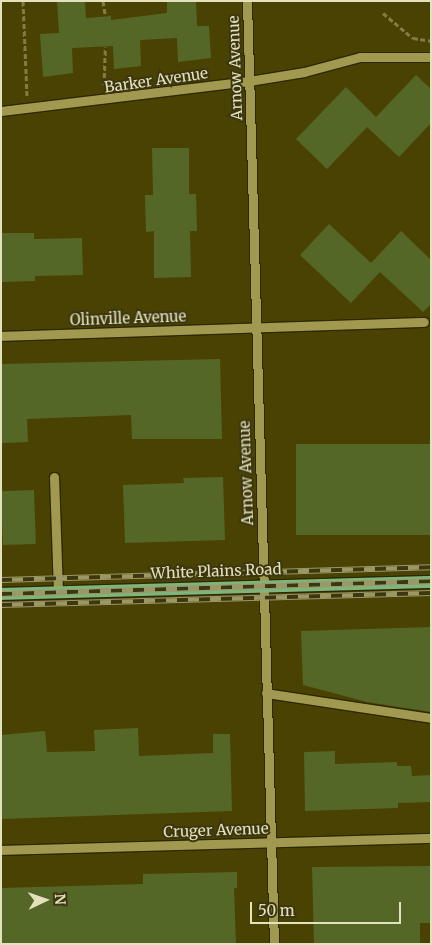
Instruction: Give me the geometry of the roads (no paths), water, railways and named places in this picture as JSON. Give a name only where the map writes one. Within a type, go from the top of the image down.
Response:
[{"type":"main road","name":"White Plains Road","points":[[1,594],[431,582]]},
{"type":"street","name":"Arnow Avenue","points":[[247,1],[274,944]]},
{"type":"street","name":"Barker Avenue","points":[[1,111],[249,81],[304,72],[360,57],[431,56]]},
{"type":"street","name":"Olinville Avenue","points":[[1,336],[424,322]]},
{"type":"street","points":[[54,477],[58,592]]},
{"type":"street","points":[[266,693],[431,718]]},
{"type":"street","name":"Cruger Avenue","points":[[1,850],[431,838]]},
{"type":"railway","points":[[1,580],[431,567]]},
{"type":"railway","points":[[1,594],[431,581]]},
{"type":"railway","points":[[1,605],[431,593]]}]
